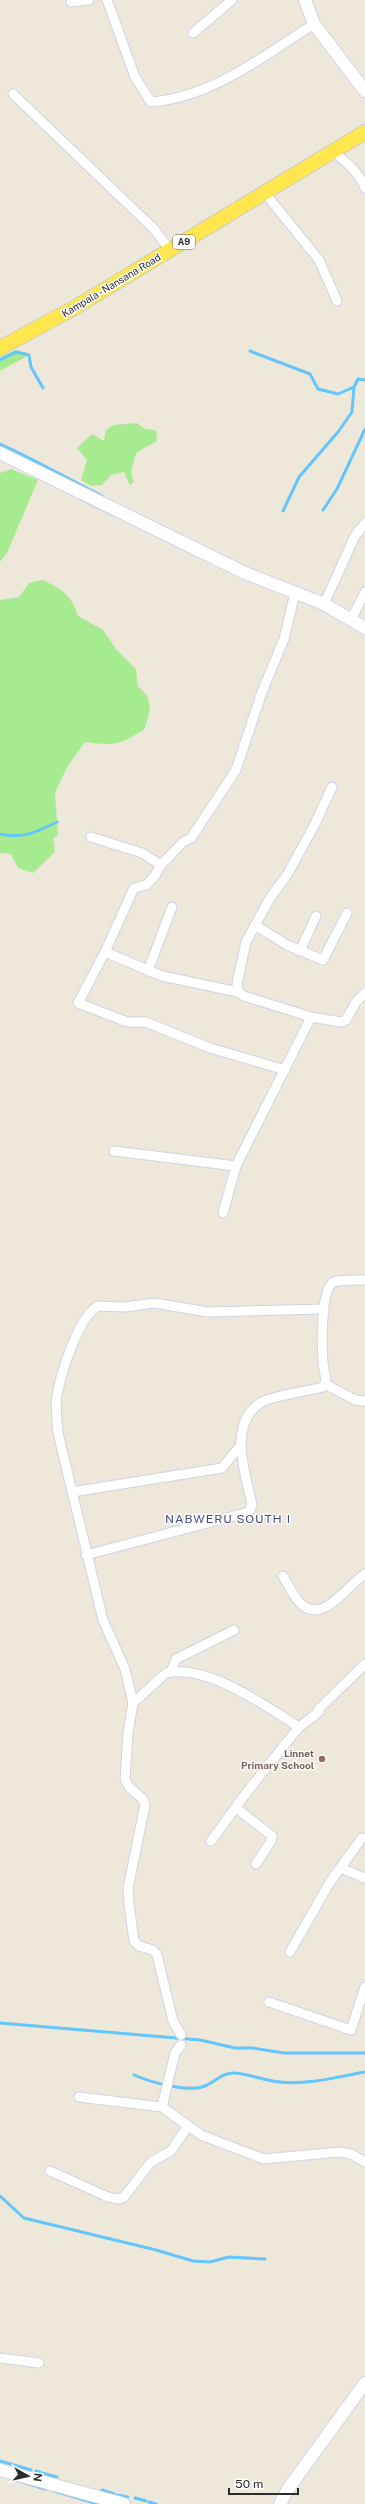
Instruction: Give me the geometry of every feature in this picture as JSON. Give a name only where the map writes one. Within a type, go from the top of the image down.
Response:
[{"type":"main road","name":"Kampala - Nansana Road","points":[[0,348],[74,308],[365,132]]},
{"type":"street","points":[[71,2],[89,0]]},
{"type":"street","points":[[107,0],[135,76],[150,102],[186,96],[222,82],[314,24]]},
{"type":"street","points":[[193,33],[232,0]]},
{"type":"street","points":[[305,0],[314,24],[365,91]]},
{"type":"street","points":[[13,94],[154,229],[170,250]]},
{"type":"street","points":[[334,152],[348,164],[363,181],[365,188]]},
{"type":"street","points":[[264,192],[319,260],[337,301]]},
{"type":"street","points":[[0,453],[245,573],[324,604],[365,628]]},
{"type":"street","points":[[324,604],[355,536],[365,523]]},
{"type":"street","points":[[351,620],[365,592]]},
{"type":"street","points":[[285,1070],[210,1048],[146,1022],[127,1022],[78,1003],[105,952],[134,888],[146,885],[160,866],[191,838],[236,770],[262,692],[284,639],[295,593]]},
{"type":"street","points":[[238,992],[237,984],[246,942],[270,898],[287,875],[332,787]]},
{"type":"street","points":[[91,837],[142,853],[160,866]]},
{"type":"street","points":[[148,971],[172,907]]},
{"type":"street","points":[[255,925],[300,951],[323,960],[347,913]]},
{"type":"street","points":[[300,951],[316,916]]},
{"type":"street","points":[[105,952],[148,971],[238,992],[244,996],[311,1017],[341,1022],[346,1020],[356,1002],[365,993]]},
{"type":"street","points":[[223,1213],[236,1166],[311,1017]]},
{"type":"street","points":[[114,1151],[236,1166]]},
{"type":"street","points":[[325,1384],[323,1364],[324,1310],[328,1286],[334,1282],[365,1280]]},
{"type":"street","points":[[181,2035],[173,2021],[157,1955],[154,1950],[139,1946],[134,1941],[128,1888],[145,1805],[143,1799],[129,1787],[125,1779],[128,1733],[133,1703],[125,1669],[103,1620],[86,1554],[58,1432],[56,1413],[57,1396],[72,1348],[94,1308],[104,1305],[125,1307],[154,1303],[208,1312],[324,1310]]},
{"type":"street","points":[[325,1384],[356,1400],[365,1400]]},
{"type":"street","points":[[72,1492],[222,1468],[240,1446],[248,1418],[260,1404],[323,1387],[325,1384]]},
{"type":"street","points":[[86,1554],[249,1512],[252,1505],[240,1446]]},
{"type":"street","points":[[283,1576],[298,1602],[317,1611],[326,1608],[365,1574]]},
{"type":"street","points":[[171,1672],[176,1659],[234,1630]]},
{"type":"street","points":[[211,1841],[299,1727],[319,1712],[318,1710],[365,1664]]},
{"type":"street","points":[[133,1703],[161,1676],[171,1672],[214,1679],[254,1699],[299,1727]]},
{"type":"street","points":[[236,1808],[272,1837],[256,1864]]},
{"type":"street","points":[[290,1952],[330,1882],[362,1838]]},
{"type":"street","points":[[341,1868],[365,1878]]},
{"type":"street","points":[[269,2002],[351,2030],[365,1987]]},
{"type":"street","points":[[162,2107],[175,2053],[181,2045]]},
{"type":"street","points":[[78,2097],[162,2107],[201,2135],[264,2159],[339,2152],[351,2154],[365,2162]]},
{"type":"street","points":[[50,2171],[108,2197],[118,2199],[124,2197],[151,2162],[171,2151],[188,2126]]},
{"type":"street","points":[[0,2358],[39,2363]]},
{"type":"street","points":[[280,2504],[288,2489],[365,2383]]},
{"type":"street","points":[[0,2470],[124,2504]]},
{"type":"green space","points":[[15,350],[31,354],[0,371],[0,357]]},
{"type":"green space","points":[[137,423],[145,429],[156,430],[157,441],[136,453],[131,472],[134,482],[130,485],[124,472],[111,475],[102,485],[91,486],[81,480],[87,460],[77,448],[92,434],[104,441],[106,430],[114,425]]},
{"type":"green space","points":[[11,469],[38,480],[7,553],[0,562],[0,473]]},
{"type":"green space","points":[[43,580],[55,586],[69,598],[76,609],[78,616],[103,630],[116,649],[136,669],[138,687],[147,696],[150,707],[144,730],[128,739],[116,743],[103,744],[85,742],[67,767],[55,793],[58,835],[53,838],[55,852],[33,873],[18,868],[11,854],[0,853],[0,600],[19,597],[29,583]]},
{"type":"waterway","points":[[250,351],[310,374],[318,389],[338,394],[354,387],[358,379],[365,380]]},
{"type":"waterway","points":[[0,360],[16,352],[29,355],[31,367],[43,388]]},
{"type":"waterway","points":[[283,511],[299,477],[338,432],[352,412],[354,387]]},
{"type":"waterway","points":[[323,510],[337,489],[365,429]]},
{"type":"waterway","points":[[0,444],[102,496]]},
{"type":"waterway","points":[[81,499],[114,515]]},
{"type":"waterway","points":[[0,834],[16,836],[30,834],[57,822]]},
{"type":"waterway","points":[[0,2023],[200,2040],[235,2048],[252,2048],[284,2053],[365,2053]]},
{"type":"waterway","points":[[134,2075],[149,2081],[169,2086],[198,2088],[231,2073],[291,2083],[322,2080],[365,2072]]},
{"type":"waterway","points":[[0,2196],[24,2218],[156,2250],[193,2261],[210,2262],[229,2257],[265,2259]]},
{"type":"waterway","points":[[0,2461],[31,2470]]},
{"type":"waterway","points":[[36,2471],[40,2472]]},
{"type":"waterway","points":[[42,2473],[57,2477]]},
{"type":"waterway","points":[[13,2479],[45,2489]]},
{"type":"waterway","points":[[102,2490],[114,2494]]},
{"type":"waterway","points":[[54,2491],[98,2504]]},
{"type":"waterway","points":[[117,2495],[128,2497]]},
{"type":"waterway","points":[[135,2498],[146,2501]]},
{"type":"waterway","points":[[149,2502],[156,2504]]},
{"type":"place","name":"Linnet Primary School","points":[[322,1759]]},
{"type":"district","name":"NABWERU SOUTH I","points":[[228,1519]]}]
